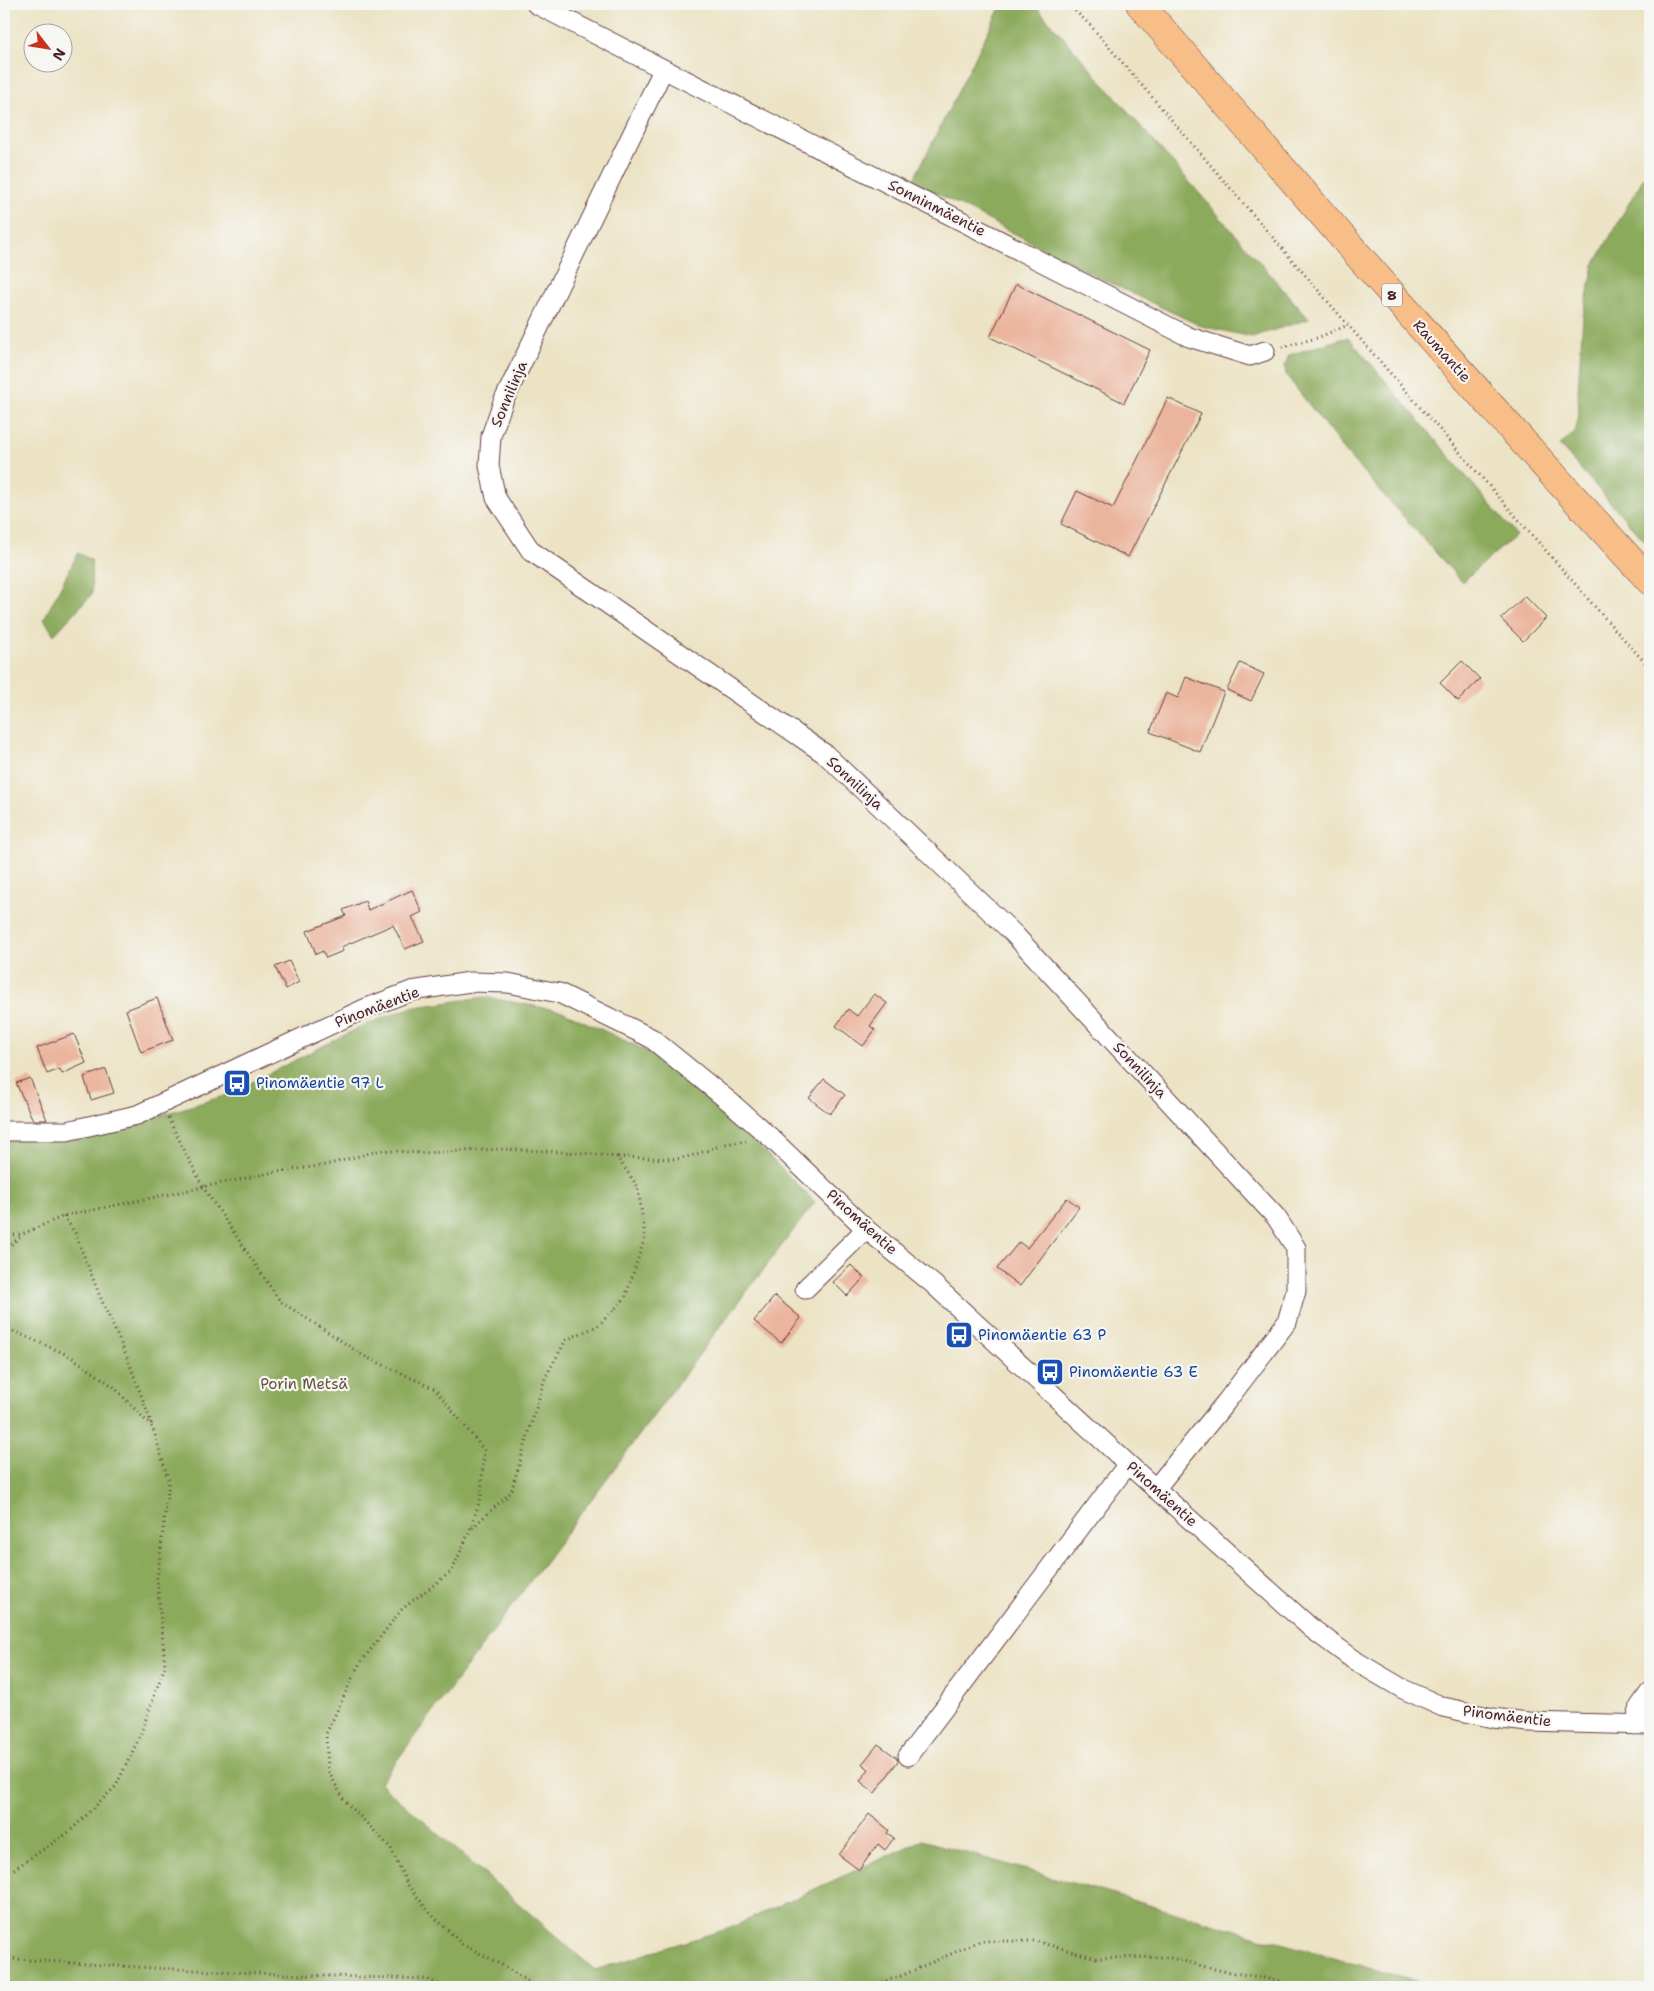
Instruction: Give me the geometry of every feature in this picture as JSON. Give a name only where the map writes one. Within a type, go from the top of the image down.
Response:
[{"type":"highway","name":"Raumantie","points":[[1140,4],[1389,292],[1560,484],[1650,581]]},
{"type":"street","name":"Sonninmäentie","points":[[536,4],[1189,337],[1250,356],[1264,351]]},
{"type":"street","name":"Sonnilinja","points":[[664,70],[503,402],[491,436],[489,466],[496,498],[531,551],[825,754],[1013,933],[1276,1217],[1296,1248],[1296,1291],[1286,1322],[1226,1402],[1156,1489]]},
{"type":"street","name":"Pinomäentie","points":[[4,1130],[68,1131],[137,1115],[364,1009],[411,991],[470,982],[508,983],[559,992],[651,1038],[730,1102],[771,1138],[866,1229],[933,1284],[1128,1464],[1311,1628],[1357,1662],[1403,1689],[1443,1707],[1493,1718],[1528,1722],[1643,1725]]},
{"type":"street","points":[[805,1289],[866,1229]]},
{"type":"street","points":[[908,1756],[1128,1464]]},
{"type":"street","points":[[1643,1725],[1640,1706],[1650,1692]]},
{"type":"path","points":[[1068,4],[1090,25],[1348,325],[1650,668]]},
{"type":"path","points":[[1264,351],[1317,338],[1348,325]]},
{"type":"path","points":[[161,1104],[203,1187],[280,1301],[364,1356],[435,1389],[484,1450],[481,1497],[470,1530],[452,1571],[402,1609],[358,1666],[326,1734],[328,1771],[344,1800],[391,1848],[407,1884],[429,1912],[462,1944],[502,1965],[537,1987]]},
{"type":"path","points":[[4,1236],[22,1234],[64,1216],[270,1172],[326,1165],[381,1150],[420,1153],[503,1149],[677,1159],[725,1144],[771,1138]]},
{"type":"path","points":[[470,1530],[511,1492],[545,1378],[566,1340],[599,1325],[625,1298],[645,1237],[638,1186],[617,1157]]},
{"type":"path","points":[[4,1876],[70,1832],[116,1786],[138,1738],[165,1666],[157,1578],[169,1482],[153,1428],[129,1362],[75,1233],[64,1216]]},
{"type":"path","points":[[4,1251],[22,1234]]},
{"type":"path","points":[[4,1327],[70,1356],[114,1387],[153,1428]]},
{"type":"path","points":[[867,1987],[901,1976],[980,1941],[1035,1941],[1096,1958],[1167,1957],[1218,1970],[1265,1978],[1295,1987]]},
{"type":"path","points":[[4,1958],[275,1975],[427,1979],[444,1987]]},
{"type":"green space","points":[[1002,4],[1034,4],[1309,319],[1252,337],[1201,326],[1106,281],[913,181]]},
{"type":"green space","points":[[1650,159],[1650,547],[1560,446],[1575,432],[1579,416],[1578,391],[1583,316],[1594,265],[1645,175]]},
{"type":"green space","points":[[1348,337],[1516,535],[1462,582],[1348,455],[1286,375],[1285,366],[1289,355]]},
{"type":"green space","points":[[78,553],[91,560],[92,594],[54,635],[44,619]]},
{"type":"green space","name":"Porin Metsä","points":[[484,997],[562,1011],[647,1051],[727,1115],[815,1202],[380,1783],[595,1970],[730,1928],[922,1840],[1435,1987],[4,1987],[4,1140],[65,1138],[138,1122],[227,1095],[362,1026],[409,1008]]},
{"type":"building","points":[[1016,284],[1150,350],[1124,403],[990,337]]},
{"type":"building","points":[[1168,398],[1201,414],[1128,557],[1061,524],[1077,491],[1113,508]]},
{"type":"building","points":[[1525,596],[1546,618],[1523,641],[1501,619]]},
{"type":"building","points":[[1462,661],[1480,679],[1458,701],[1440,683]]},
{"type":"building","points":[[1240,663],[1264,674],[1251,701],[1227,690]]},
{"type":"building","points":[[1186,677],[1224,692],[1200,752],[1150,732],[1166,693],[1178,698]]},
{"type":"building","points":[[412,890],[422,912],[412,917],[424,941],[405,949],[393,925],[341,947],[343,951],[326,958],[323,951],[316,954],[307,931],[346,916],[343,910],[365,901],[368,910]]},
{"type":"building","points":[[289,961],[299,982],[286,989],[275,967]]},
{"type":"building","points":[[874,994],[887,1003],[870,1026],[875,1030],[863,1046],[836,1026],[848,1009],[857,1016]]},
{"type":"building","points":[[157,998],[173,1040],[141,1052],[126,1010]]},
{"type":"building","points":[[74,1034],[86,1063],[62,1074],[60,1069],[47,1074],[37,1048]]},
{"type":"building","points":[[106,1069],[114,1093],[91,1100],[84,1077]]},
{"type":"building","points":[[30,1078],[47,1120],[33,1120],[16,1083]]},
{"type":"building","points":[[824,1079],[845,1095],[830,1114],[809,1098]]},
{"type":"building","points":[[1067,1198],[1079,1207],[1020,1286],[997,1269],[1019,1242],[1027,1248]]},
{"type":"building","points":[[851,1265],[864,1278],[847,1296],[833,1282]]},
{"type":"building","points":[[775,1296],[801,1318],[781,1343],[754,1321]]},
{"type":"building","points":[[878,1744],[897,1758],[898,1761],[875,1793],[860,1781],[869,1769],[862,1764]]},
{"type":"building","points":[[869,1814],[889,1830],[887,1833],[894,1838],[885,1850],[878,1844],[859,1870],[839,1855]]},
{"type":"place","name":"Pinomäentie 97 L","points":[[237,1083]]},
{"type":"place","name":"Pinomäentie 63 P","points":[[959,1335]]},
{"type":"place","name":"Pinomäentie 63 E","points":[[1050,1372]]}]
